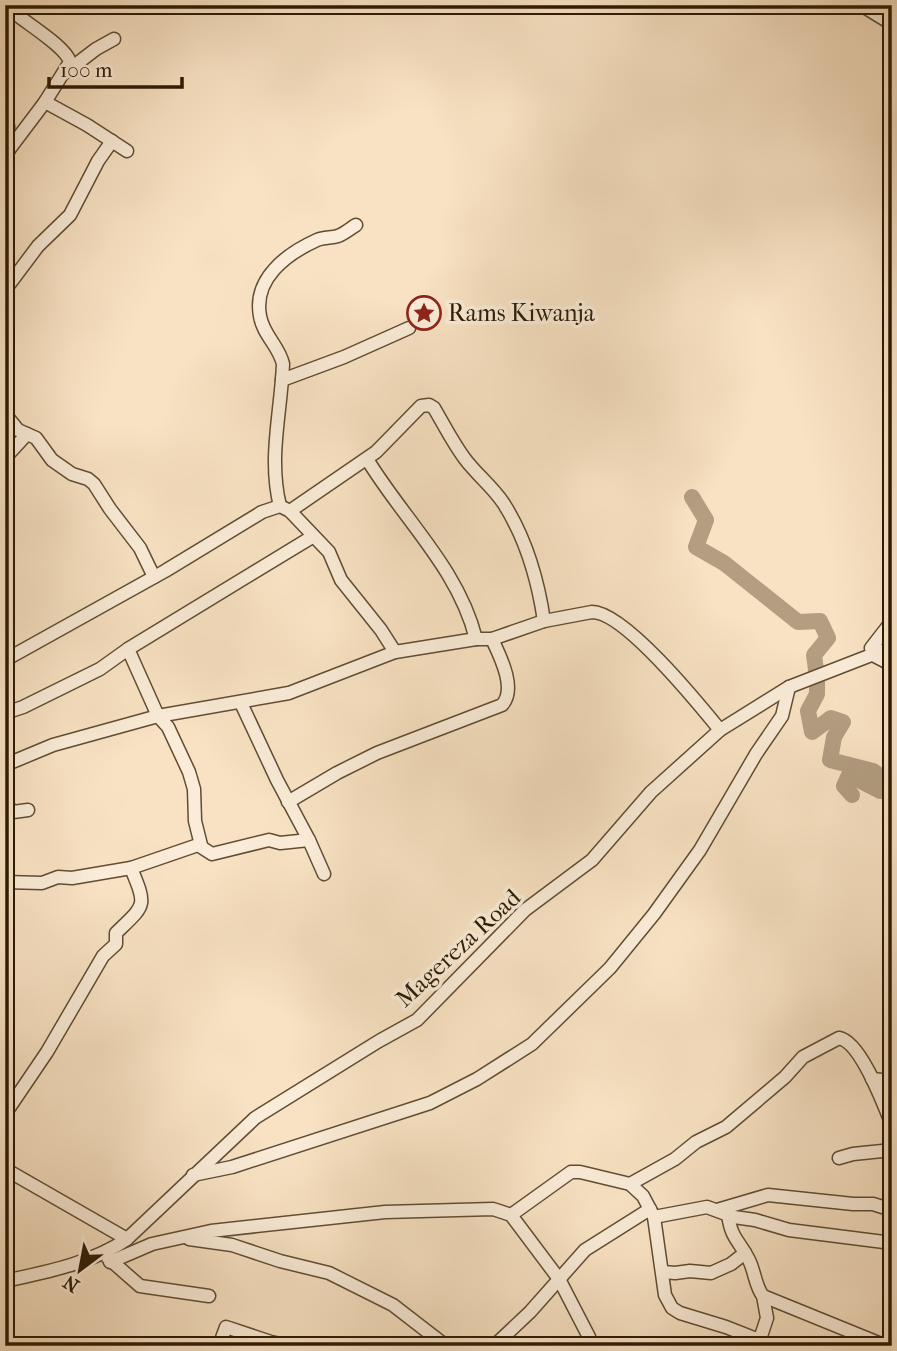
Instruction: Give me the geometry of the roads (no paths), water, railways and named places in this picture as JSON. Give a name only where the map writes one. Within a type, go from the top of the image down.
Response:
[{"type":"street","points":[[860,5],[892,24]]},
{"type":"street","points":[[7,153],[71,62],[69,57],[16,14],[13,7]]},
{"type":"street","points":[[63,74],[114,39]]},
{"type":"street","points":[[45,102],[127,150]]},
{"type":"street","points":[[5,121],[8,126],[7,153]]},
{"type":"street","points":[[5,290],[38,246],[70,215],[98,161],[112,141]]},
{"type":"street","points":[[356,225],[338,236],[322,238],[304,247],[276,267],[261,288],[258,298],[259,315],[265,334],[281,357],[282,380],[274,446],[275,477],[285,509],[329,552],[341,580],[395,652]]},
{"type":"street","points":[[282,380],[344,357],[409,328]]},
{"type":"street","points":[[5,660],[154,577],[262,512],[285,509],[367,459],[426,404],[432,407],[464,459],[508,511],[534,574],[544,621]]},
{"type":"street","points":[[5,414],[15,428],[36,438],[56,463],[94,484],[140,548],[154,577]]},
{"type":"street","points":[[5,458],[27,434]]},
{"type":"street","points":[[367,459],[447,571],[468,612],[476,639]]},
{"type":"street","points":[[5,713],[23,707],[100,668],[312,537]]},
{"type":"street","points":[[5,765],[53,745],[158,716],[296,691],[395,652],[476,639],[492,639],[544,621],[592,611],[610,617],[634,636],[691,695],[720,730]]},
{"type":"street","points":[[892,621],[871,646],[873,655],[892,665]]},
{"type":"street","points":[[288,802],[377,753],[502,705],[508,697],[508,687],[492,639]]},
{"type":"street","name":"Magereza Road","points":[[5,1281],[107,1257],[256,1118],[417,1020],[525,910],[592,860],[651,792],[720,730],[789,687],[892,647]]},
{"type":"street","points":[[128,649],[158,716],[168,727],[189,772],[194,789],[195,821],[201,845],[208,854],[269,840],[280,843],[309,840]]},
{"type":"street","points":[[192,1175],[232,1167],[430,1103],[477,1079],[532,1044],[610,968],[654,914],[700,850],[756,754],[782,716],[789,687]]},
{"type":"street","points":[[241,703],[324,874]]},
{"type":"street","points":[[5,803],[13,812],[28,810]]},
{"type":"street","points":[[5,882],[42,883],[58,877],[72,878],[131,868],[201,845]]},
{"type":"street","points":[[5,1114],[47,1052],[103,956],[116,944],[116,933],[142,906],[143,897],[131,868]]},
{"type":"street","points":[[630,1184],[726,1126],[785,1077],[803,1057],[839,1038],[853,1048],[872,1079],[892,1125]]},
{"type":"street","points":[[872,1079],[892,1081]]},
{"type":"street","points":[[839,1158],[892,1150]]},
{"type":"street","points":[[5,1169],[127,1239]]},
{"type":"street","points":[[511,1215],[570,1172],[630,1184],[638,1189],[652,1213],[665,1295],[672,1308],[774,1346]]},
{"type":"street","points":[[723,1212],[768,1195],[853,1204],[867,1203],[892,1210]]},
{"type":"street","points":[[494,1346],[525,1317],[585,1250],[652,1213],[707,1207],[789,1230],[892,1243]]},
{"type":"street","points":[[107,1257],[211,1231],[385,1212],[493,1209],[511,1215],[559,1279],[592,1346]]},
{"type":"street","points":[[723,1212],[731,1235],[744,1253],[764,1296],[767,1318],[759,1342]]},
{"type":"street","points":[[183,1237],[232,1245],[329,1273],[393,1305],[446,1346]]},
{"type":"street","points":[[663,1272],[711,1273],[731,1264],[744,1253]]},
{"type":"street","points":[[107,1257],[141,1286],[209,1296]]},
{"type":"street","points":[[764,1296],[886,1346]]},
{"type":"street","points":[[219,1346],[225,1327],[286,1345]]},
{"type":"waterway","points":[[692,497],[706,520],[696,547],[724,563],[798,622],[820,621],[828,638],[814,655],[817,694],[808,711],[812,732],[831,718],[843,722],[834,737],[830,760],[873,771],[885,780],[880,791],[849,775],[844,786],[852,795]]},
{"type":"place","name":"Rams Kiwanja","points":[[424,313]]}]
